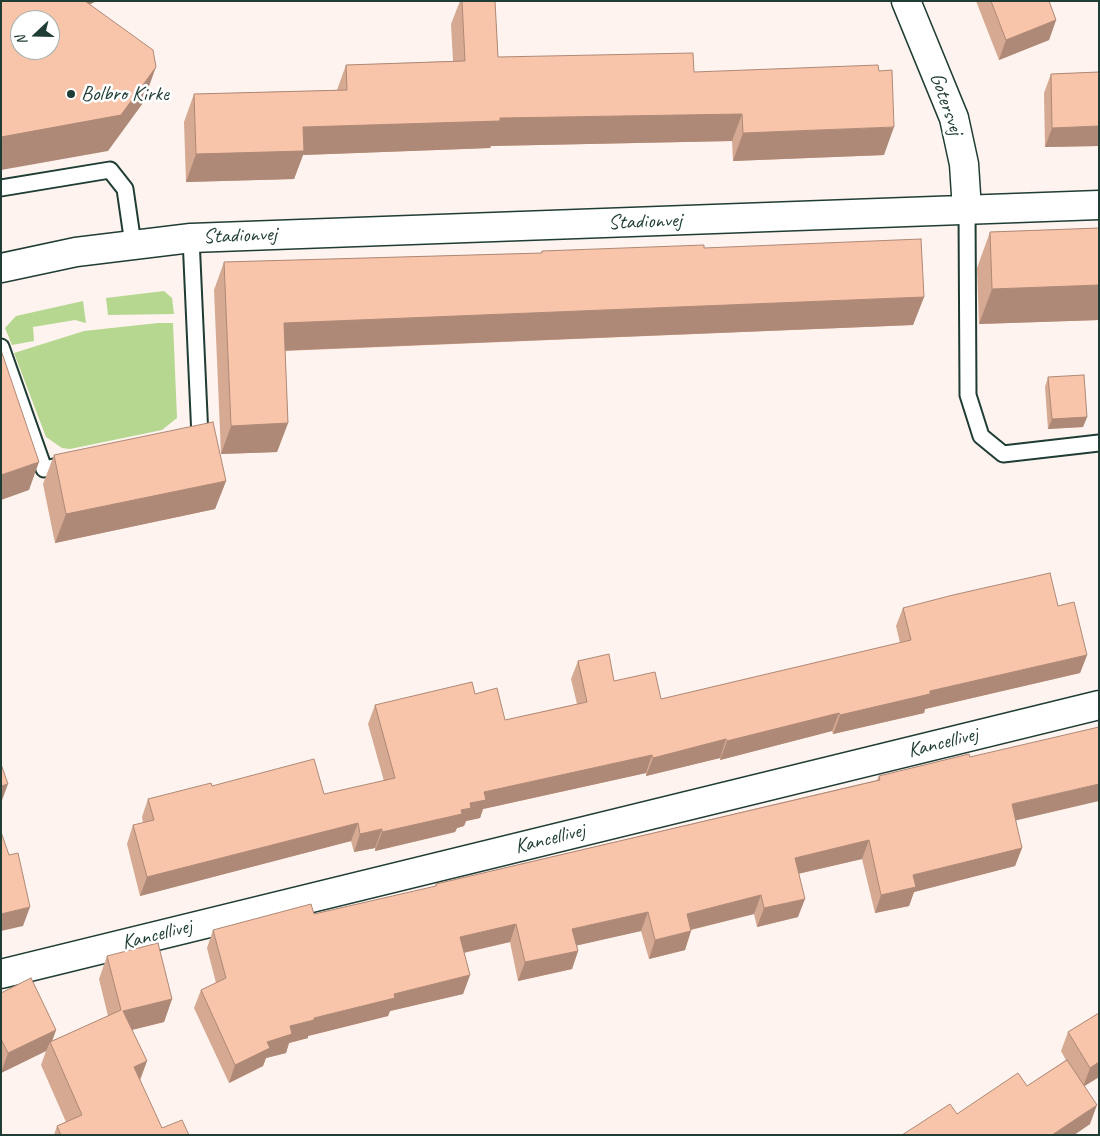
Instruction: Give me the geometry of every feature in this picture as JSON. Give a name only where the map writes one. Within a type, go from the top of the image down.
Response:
[{"type":"street","name":"Gotersvej","points":[[906,1],[954,118],[964,164],[968,210]]},
{"type":"street","name":"Stadionvej","points":[[1,268],[76,252],[191,238],[1099,205]]},
{"type":"street","name":"Kancellivej","points":[[1,974],[1099,705]]},
{"type":"lane","points":[[1,188],[110,170],[125,189],[133,244]]},
{"type":"lane","points":[[968,210],[968,395],[981,436],[1003,454],[1099,443]]},
{"type":"lane","name":"Stadionvej","points":[[180,441],[200,437],[191,238]]},
{"type":"lane","points":[[1,346],[44,468],[83,461]]},
{"type":"green space","points":[[164,291],[172,298],[174,314],[108,315],[106,298]]},
{"type":"green space","points":[[83,301],[86,323],[75,320],[33,327],[34,341],[12,345],[5,328],[16,316]]},
{"type":"green space","points":[[173,323],[177,418],[162,430],[70,449],[62,448],[46,437],[14,353],[84,331]]},
{"type":"building","name":"Bolbro Kirke","points":[[1,1],[85,1],[153,50],[156,67],[121,115],[1,137]]},
{"type":"building","points":[[462,1],[495,1],[498,57],[693,53],[694,72],[878,65],[879,71],[892,70],[894,127],[743,133],[742,114],[500,118],[500,121],[303,127],[304,151],[196,154],[194,94],[347,90],[346,65],[465,61]]},
{"type":"building","points":[[991,1],[1049,1],[1056,20],[1006,40]]},
{"type":"building","points":[[1099,72],[1099,126],[1052,128],[1051,74]]},
{"type":"building","points":[[1099,228],[1099,285],[992,289],[990,232]]},
{"type":"building","points":[[921,239],[924,297],[284,323],[288,423],[231,426],[224,262],[542,253],[542,251],[704,245],[704,248]]},
{"type":"building","points":[[1,350],[39,462],[1,475]]},
{"type":"building","points":[[1084,375],[1087,417],[1052,419],[1048,377]]},
{"type":"building","points":[[213,422],[226,481],[66,514],[54,455]]},
{"type":"building","points":[[1050,573],[1058,606],[1074,602],[1087,655],[930,691],[930,694],[840,715],[839,713],[727,741],[726,739],[653,758],[652,755],[484,792],[486,800],[470,803],[471,808],[461,810],[462,814],[382,832],[382,829],[360,834],[358,823],[147,877],[133,825],[154,820],[148,799],[211,783],[212,786],[314,759],[324,794],[395,778],[375,705],[472,682],[475,694],[497,688],[505,720],[587,702],[578,661],[609,654],[614,681],[655,672],[661,699],[911,640],[903,608]]},
{"type":"building","points":[[1099,727],[1099,784],[1012,804],[1022,848],[913,875],[916,887],[881,895],[869,840],[795,858],[805,899],[764,908],[761,895],[687,914],[691,931],[655,940],[648,912],[572,929],[578,951],[525,962],[516,924],[460,937],[470,975],[394,994],[395,998],[314,1018],[314,1020],[290,1026],[292,1034],[267,1042],[270,1048],[235,1065],[201,990],[226,978],[213,930],[311,904],[314,914],[880,780],[879,776],[969,754],[970,757]]},
{"type":"building","points":[[1,764],[8,784],[1,786]]},
{"type":"building","points":[[1,832],[9,855],[18,853],[30,907],[1,914]]},
{"type":"building","points":[[158,943],[172,999],[123,1011],[147,1061],[134,1067],[162,1128],[182,1120],[189,1135],[61,1135],[57,1126],[82,1115],[50,1042],[121,1010],[107,956]]},
{"type":"building","points":[[31,978],[56,1030],[8,1053],[1,1039],[1,993]]},
{"type":"building","points":[[1099,1013],[1099,1062],[1090,1068],[1068,1032]]},
{"type":"building","points":[[1067,1060],[1097,1105],[1052,1135],[902,1135],[950,1104],[957,1114],[1018,1073],[1027,1086]]},
{"type":"place","name":"Bolbro Kirke","points":[[71,94]]}]
